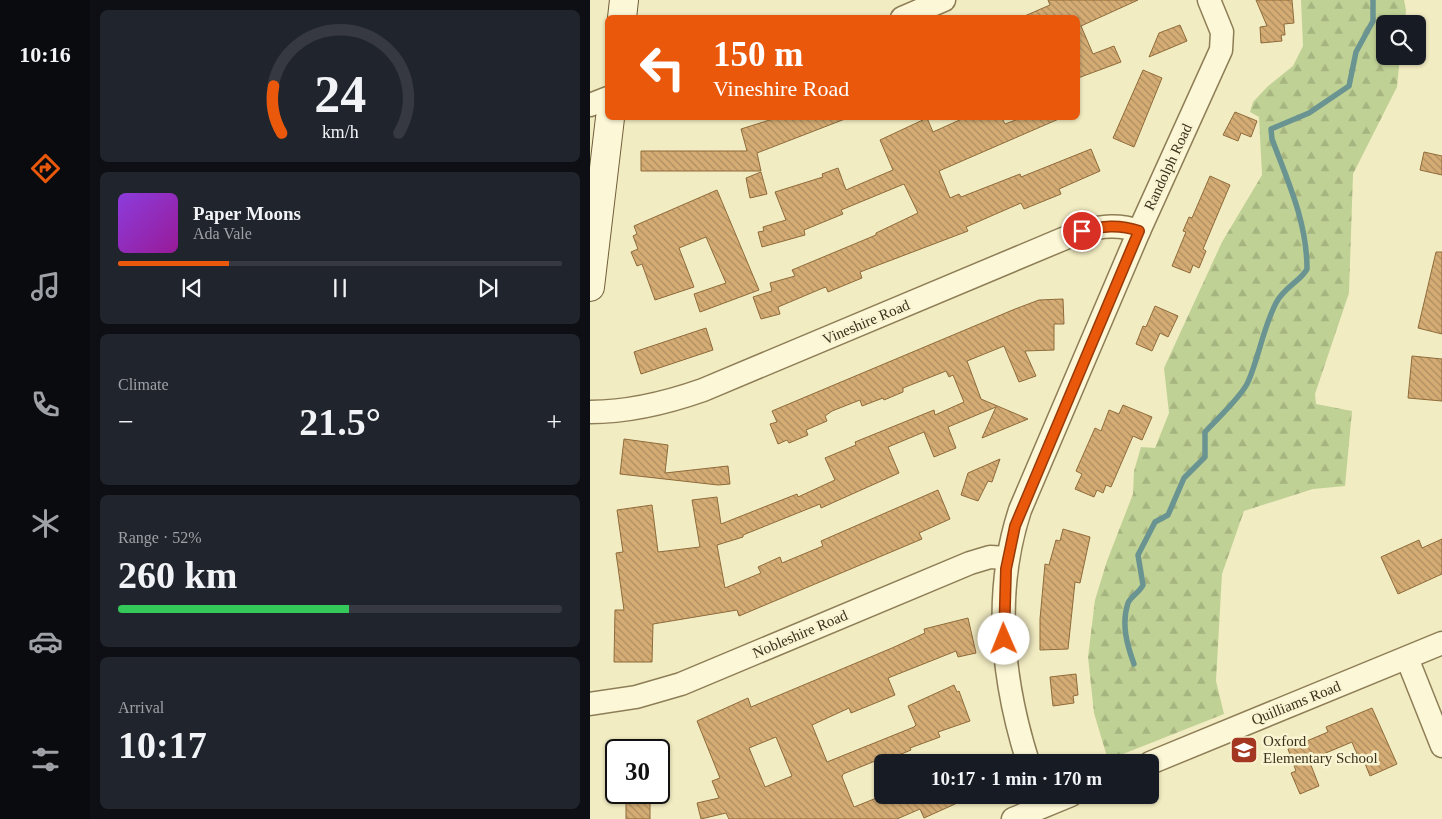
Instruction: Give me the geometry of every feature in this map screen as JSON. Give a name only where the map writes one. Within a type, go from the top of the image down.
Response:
[{"type":"main road","points":[[622,15],[624,0]]},
{"type":"main road","points":[[590,287],[610,120]]},
{"type":"street","points":[[909,15],[944,0]]},
{"type":"street","name":"Randolph Road","points":[[1025,754],[1016,724],[1006,667],[1004,618],[1008,558],[1020,510],[1139,231],[1223,46],[1222,32],[1209,0]]},
{"type":"street","points":[[590,106],[605,99]]},
{"type":"street","name":"Vineshire Road","points":[[590,412],[614,412],[646,407],[703,390],[1082,231],[1106,226],[1126,227],[1139,231]]},
{"type":"street","name":"Nobleshire Road","points":[[590,704],[636,697],[681,684],[970,563],[990,557],[1008,558]]},
{"type":"street","name":"Quilliams Road","points":[[1159,759],[1442,643]]},
{"type":"street","points":[[1406,658],[1442,746]]},
{"type":"street","points":[[1013,819],[1037,804]]},
{"type":"green space","points":[[1301,0],[1404,0],[1406,15],[1376,15],[1376,65],[1399,65],[1397,87],[1353,174],[1349,293],[1315,394],[1316,404],[1352,411],[1345,486],[1313,489],[1244,511],[1222,574],[1216,681],[1224,714],[1123,754],[1106,754],[1094,713],[1088,657],[1095,600],[1107,561],[1133,494],[1134,471],[1141,447],[1155,448],[1169,413],[1164,368],[1222,242],[1262,175],[1259,117],[1250,112],[1253,102],[1267,87],[1293,66],[1303,46]]},
{"type":"building","points":[[1048,0],[1138,0],[1081,26],[1093,54],[1114,46],[1121,62],[1080,77],[1080,15],[1027,15],[1050,5]]},
{"type":"building","points":[[1256,0],[1292,0],[1294,23],[1284,24],[1285,35],[1281,35],[1282,41],[1261,43],[1260,27],[1267,26]]},
{"type":"building","points":[[1180,25],[1187,41],[1149,57],[1159,33]]},
{"type":"building","points":[[1143,70],[1162,78],[1134,147],[1113,138]]},
{"type":"building","points":[[1235,112],[1257,121],[1251,137],[1241,133],[1238,141],[1223,135]]},
{"type":"building","points":[[770,120],[842,120],[757,153],[761,171],[641,171],[641,151],[747,151],[741,129]]},
{"type":"building","points":[[923,120],[928,120],[933,132],[960,120],[1003,120],[1005,124],[1016,120],[1056,120],[939,171],[950,198],[959,194],[961,197],[1020,174],[1021,177],[1091,149],[1100,171],[1059,189],[1061,194],[1024,209],[1021,203],[966,227],[968,231],[860,272],[862,278],[828,292],[826,287],[823,288],[778,307],[780,314],[761,319],[753,297],[772,291],[770,283],[795,276],[792,270],[876,235],[876,233],[918,213],[904,184],[841,210],[843,214],[804,230],[805,235],[762,247],[758,232],[764,231],[763,227],[786,220],[775,192],[823,177],[822,174],[838,168],[846,190],[893,170],[880,140]]},
{"type":"building","points":[[1424,152],[1442,156],[1442,175],[1420,170]]},
{"type":"building","points":[[761,172],[767,194],[750,198],[746,178]]},
{"type":"building","points":[[1210,176],[1230,185],[1203,249],[1206,251],[1199,268],[1193,265],[1190,273],[1172,266],[1186,232],[1183,231],[1189,217],[1192,218]]},
{"type":"building","points":[[717,190],[759,290],[700,312],[694,294],[726,283],[706,237],[679,248],[694,287],[655,300],[642,264],[637,266],[631,252],[638,249],[633,236],[637,234],[634,226]]},
{"type":"building","points":[[1436,252],[1442,252],[1442,334],[1418,328]]},
{"type":"building","points":[[1063,299],[1064,324],[1054,324],[1054,350],[1025,351],[1036,376],[1019,382],[1004,346],[967,361],[981,399],[1028,419],[982,438],[996,407],[948,427],[956,448],[934,457],[924,432],[888,447],[899,473],[821,508],[820,504],[743,535],[743,537],[717,545],[725,588],[761,573],[758,567],[780,557],[782,563],[823,546],[821,541],[938,490],[950,519],[919,533],[922,539],[739,616],[737,610],[653,624],[652,662],[614,662],[615,610],[624,610],[616,553],[623,552],[617,510],[652,505],[658,552],[700,547],[692,500],[717,497],[721,524],[797,494],[798,497],[835,480],[825,458],[856,445],[855,442],[934,410],[935,415],[964,402],[953,375],[949,377],[946,371],[903,388],[903,392],[884,400],[883,398],[862,406],[860,400],[832,411],[825,416],[827,421],[806,430],[808,435],[789,443],[787,440],[778,444],[770,424],[777,422],[772,411],[1015,309],[1039,300]]},
{"type":"building","points":[[1155,306],[1178,316],[1168,337],[1160,333],[1152,351],[1136,344],[1143,326],[1146,327]]},
{"type":"building","points":[[706,328],[713,350],[641,374],[634,352]]},
{"type":"building","points":[[1412,356],[1442,359],[1442,401],[1408,398]]},
{"type":"building","points":[[1123,405],[1152,417],[1142,440],[1133,436],[1111,487],[1106,485],[1103,493],[1097,490],[1094,497],[1075,489],[1082,474],[1076,471],[1095,428],[1101,431],[1109,410],[1119,414]]},
{"type":"building","points":[[624,439],[668,445],[665,473],[728,466],[730,484],[718,485],[620,474]]},
{"type":"building","points":[[1000,459],[992,482],[988,481],[978,501],[961,495],[968,473]]},
{"type":"building","points":[[1063,529],[1090,537],[1080,583],[1075,582],[1068,649],[1040,650],[1040,619],[1045,564],[1049,565],[1056,540],[1060,541]]},
{"type":"building","points":[[1442,539],[1442,574],[1398,594],[1381,557],[1419,540],[1422,548]]},
{"type":"building","points":[[968,618],[976,653],[958,657],[956,651],[888,678],[895,695],[851,713],[849,708],[812,725],[827,762],[914,727],[916,725],[908,706],[954,685],[957,692],[959,691],[970,721],[938,732],[940,737],[910,748],[911,750],[902,754],[874,754],[874,761],[843,774],[842,777],[854,807],[874,799],[874,804],[955,804],[924,818],[920,809],[897,819],[729,819],[726,813],[701,819],[697,803],[719,798],[712,781],[720,778],[697,721],[748,698],[751,707],[925,633],[924,629]],"holes":[[[776,737],[792,776],[765,787],[749,748]]]},
{"type":"building","points":[[1076,674],[1078,695],[1073,696],[1074,703],[1053,706],[1050,677]]},
{"type":"building","points":[[1372,708],[1397,764],[1370,776],[1364,761],[1360,762],[1352,742],[1309,760],[1319,786],[1300,794],[1291,773],[1296,771],[1288,749],[1328,732],[1326,727]]},
{"type":"building","points":[[626,804],[650,804],[650,819],[626,819]]},
{"type":"waterway","points":[[1134,664],[1127,642],[1125,619],[1128,603],[1143,585],[1138,555],[1155,522],[1168,515],[1184,478],[1205,457],[1205,432],[1245,388],[1268,322],[1279,297],[1307,269],[1304,235],[1296,202],[1272,139],[1271,129],[1309,113],[1349,86],[1356,52],[1373,21],[1373,0]]},
{"type":"place","name":"Oxford Elementary School","points":[[1244,750]]},
{"type":"route","points":[[1004,639],[1006,569],[1011,539],[1020,510],[1139,231],[1126,227],[1106,226],[1082,231]]}]
